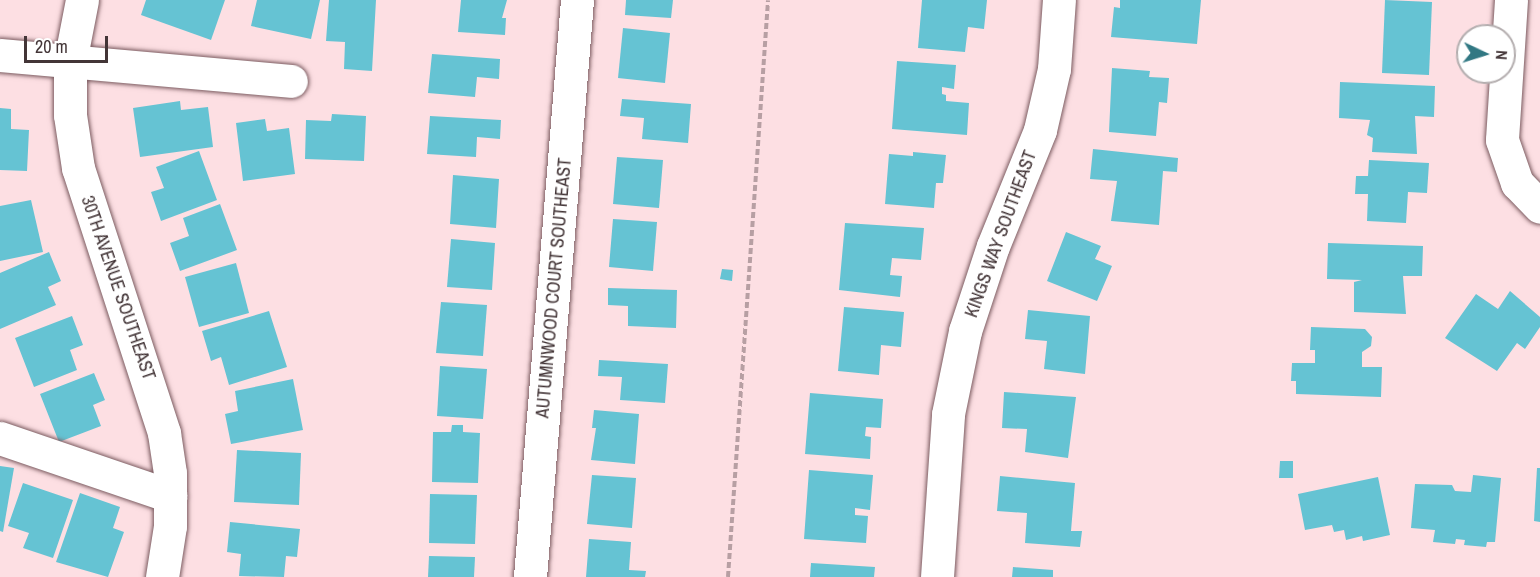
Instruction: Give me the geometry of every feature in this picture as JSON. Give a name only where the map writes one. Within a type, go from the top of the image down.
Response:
[{"type":"street","name":"30TH AVENUE SOUTHEAST","points":[[82,0],[70,62],[70,115],[78,168],[161,422],[170,496],[170,526],[162,577]]},
{"type":"street","name":"AUTUMNWOOD COURT SOUTHEAST","points":[[531,577],[577,0]]},
{"type":"street","name":"KINGS WAY SOUTHEAST","points":[[937,577],[948,414],[965,331],[993,246],[1040,130],[1054,69],[1059,0]]},
{"type":"street","points":[[1511,0],[1502,140],[1517,183],[1540,207]]},
{"type":"street","points":[[0,55],[291,81]]},
{"type":"street","points":[[0,438],[170,496]]},
{"type":"path","points":[[728,577],[768,0]]},
{"type":"building","points":[[146,0],[225,0],[211,40],[141,15]]},
{"type":"building","points":[[257,0],[320,0],[311,39],[251,26]]},
{"type":"building","points":[[329,0],[376,0],[372,71],[344,69],[345,42],[326,41]]},
{"type":"building","points":[[461,0],[507,0],[502,18],[506,18],[505,35],[458,32]]},
{"type":"building","points":[[626,0],[673,0],[671,18],[625,15]]},
{"type":"building","points":[[922,0],[987,0],[984,29],[968,27],[965,52],[918,48]]},
{"type":"building","points":[[1120,0],[1201,0],[1197,44],[1111,37],[1114,7],[1120,8]]},
{"type":"building","points":[[1385,0],[1432,2],[1429,75],[1382,73]]},
{"type":"building","points":[[623,28],[670,33],[665,83],[618,78]]},
{"type":"building","points":[[432,54],[500,59],[499,79],[477,77],[475,97],[428,93]]},
{"type":"building","points":[[897,61],[956,65],[954,89],[942,87],[942,94],[946,95],[946,101],[969,103],[967,135],[892,129]]},
{"type":"building","points":[[1112,68],[1150,71],[1149,77],[1169,78],[1167,103],[1159,102],[1156,136],[1109,132]]},
{"type":"building","points":[[1340,82],[1435,86],[1434,117],[1415,116],[1417,154],[1372,152],[1373,138],[1367,135],[1370,120],[1339,118]]},
{"type":"building","points":[[622,99],[691,104],[688,143],[642,139],[644,118],[620,116]]},
{"type":"building","points":[[180,101],[181,110],[208,107],[213,147],[140,157],[133,108]]},
{"type":"building","points":[[0,108],[11,109],[11,129],[29,130],[27,171],[0,170]]},
{"type":"building","points":[[332,114],[366,116],[364,161],[305,159],[306,120],[331,121]]},
{"type":"building","points":[[430,116],[501,120],[500,139],[477,137],[476,157],[427,154]]},
{"type":"building","points":[[265,119],[267,131],[289,128],[295,174],[243,181],[236,123]]},
{"type":"building","points":[[1093,149],[1178,158],[1177,172],[1163,171],[1159,225],[1111,221],[1117,181],[1090,179]]},
{"type":"building","points":[[199,151],[217,200],[161,221],[151,192],[164,188],[156,167]]},
{"type":"building","points":[[913,152],[946,155],[943,183],[936,183],[934,208],[885,204],[889,154],[913,156]]},
{"type":"building","points":[[617,157],[663,160],[659,208],[613,204]]},
{"type":"building","points":[[1369,160],[1429,163],[1427,193],[1408,192],[1406,223],[1367,221],[1368,194],[1355,194],[1356,176],[1368,176]]},
{"type":"building","points":[[453,175],[499,179],[496,228],[450,224]]},
{"type":"building","points":[[31,200],[43,252],[0,261],[0,206]]},
{"type":"building","points":[[220,204],[237,250],[180,271],[170,243],[189,236],[183,218]]},
{"type":"building","points":[[613,219],[657,222],[653,271],[609,267]]},
{"type":"building","points":[[845,223],[924,228],[921,260],[892,258],[890,275],[902,276],[900,297],[839,290]]},
{"type":"building","points":[[1066,232],[1101,246],[1095,259],[1112,266],[1097,301],[1047,281]]},
{"type":"building","points":[[451,239],[495,243],[492,290],[447,287]]},
{"type":"building","points":[[1328,243],[1423,246],[1422,276],[1403,276],[1406,314],[1354,312],[1354,282],[1362,280],[1327,279]]},
{"type":"building","points":[[49,252],[61,281],[48,287],[56,305],[0,329],[0,273]]},
{"type":"building","points":[[236,263],[249,313],[199,327],[185,277]]},
{"type":"building","points":[[722,269],[733,270],[732,281],[720,279]]},
{"type":"building","points":[[608,288],[677,290],[676,328],[628,326],[628,306],[608,305]]},
{"type":"building","points":[[1510,291],[1540,317],[1540,327],[1525,349],[1517,343],[1497,371],[1445,338],[1476,294],[1498,309]]},
{"type":"building","points":[[441,302],[487,305],[483,356],[436,353]]},
{"type":"building","points":[[844,307],[904,312],[901,347],[881,345],[879,375],[838,371]]},
{"type":"building","points":[[1028,310],[1090,316],[1085,374],[1044,369],[1047,341],[1025,339]]},
{"type":"building","points":[[269,311],[287,367],[229,385],[221,357],[211,361],[202,331]]},
{"type":"building","points":[[72,316],[83,345],[70,350],[77,370],[34,387],[15,338]]},
{"type":"building","points":[[1311,327],[1365,329],[1372,337],[1371,346],[1362,352],[1362,367],[1382,367],[1381,397],[1296,394],[1296,381],[1291,381],[1292,363],[1315,363],[1315,350],[1310,350]]},
{"type":"building","points":[[599,360],[668,364],[665,403],[620,400],[622,377],[598,376]]},
{"type":"building","points":[[440,366],[487,369],[483,419],[437,416]]},
{"type":"building","points":[[94,373],[105,400],[93,405],[101,426],[59,442],[40,394]]},
{"type":"building","points":[[293,379],[303,430],[231,444],[225,414],[238,411],[235,391]]},
{"type":"building","points":[[1004,392],[1076,397],[1068,458],[1025,452],[1027,429],[1002,428]]},
{"type":"building","points":[[810,393],[883,399],[881,428],[866,427],[865,436],[871,437],[870,459],[805,454]]},
{"type":"building","points":[[594,410],[639,414],[635,464],[591,460],[596,428],[592,428]]},
{"type":"building","points":[[452,425],[463,425],[463,432],[480,433],[478,483],[432,482],[433,432],[451,432]]},
{"type":"building","points":[[237,450],[301,453],[299,505],[234,502]]},
{"type":"building","points":[[1280,461],[1293,461],[1293,478],[1279,478]]},
{"type":"building","points":[[0,466],[14,468],[3,532],[0,531]]},
{"type":"building","points":[[1537,468],[1540,468],[1540,522],[1534,521]]},
{"type":"building","points":[[809,470],[873,475],[870,510],[855,508],[855,515],[868,516],[866,543],[804,539]]},
{"type":"building","points":[[592,475],[636,478],[632,528],[587,524]]},
{"type":"building","points":[[1473,475],[1501,478],[1495,542],[1487,542],[1486,547],[1464,545],[1465,540],[1456,539],[1455,544],[1433,542],[1435,530],[1411,528],[1415,484],[1452,485],[1455,491],[1471,492]]},
{"type":"building","points":[[1000,476],[1075,483],[1071,531],[1082,531],[1080,547],[1025,543],[1027,513],[997,511]]},
{"type":"building","points":[[1378,477],[1390,535],[1363,541],[1362,536],[1346,540],[1344,530],[1334,532],[1332,525],[1305,530],[1298,494]]},
{"type":"building","points":[[23,483],[73,500],[53,558],[23,548],[29,533],[8,526]]},
{"type":"building","points":[[80,493],[120,507],[113,528],[124,532],[108,577],[56,562]]},
{"type":"building","points":[[430,494],[477,495],[475,544],[429,543]]},
{"type":"building","points":[[230,522],[300,529],[297,557],[286,556],[284,577],[239,576],[241,554],[227,552]]},
{"type":"building","points":[[589,539],[631,542],[629,570],[646,571],[645,577],[586,577]]},
{"type":"building","points":[[429,556],[475,557],[474,577],[428,577]]},
{"type":"building","points":[[811,563],[875,567],[874,577],[810,577]]},
{"type":"building","points":[[1013,567],[1053,570],[1053,577],[1012,577]]}]
